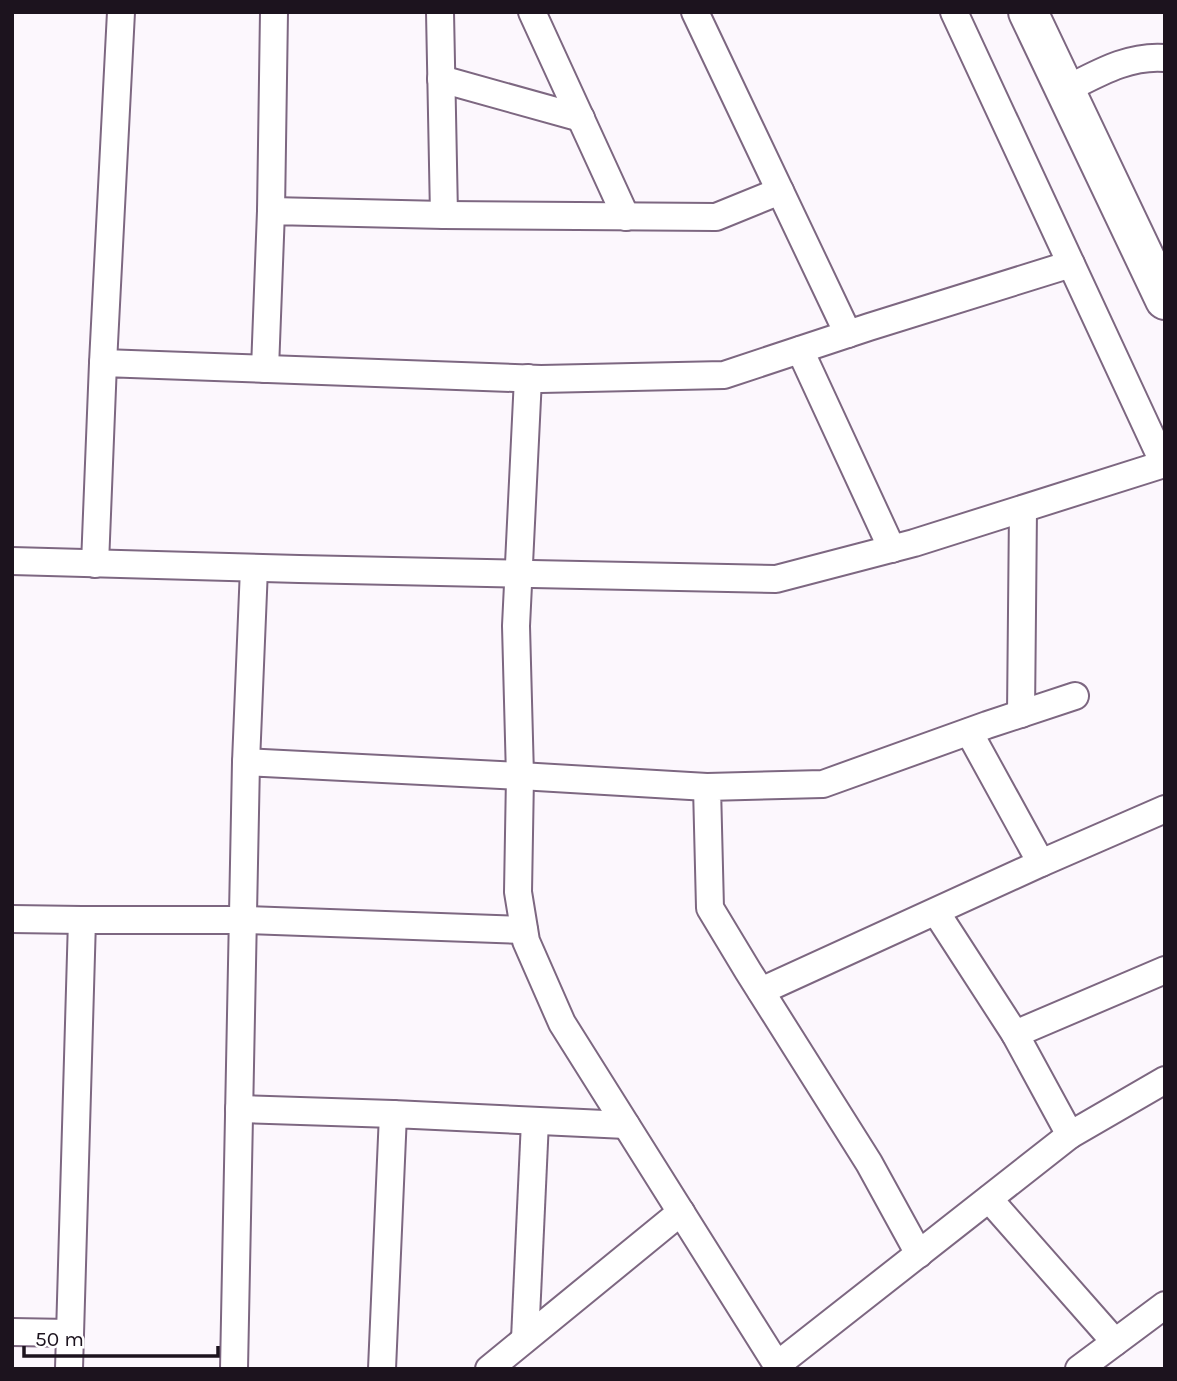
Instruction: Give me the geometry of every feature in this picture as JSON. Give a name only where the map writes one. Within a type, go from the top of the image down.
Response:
[{"type":"main road","points":[[1028,12],[1165,300]]},
{"type":"street","points":[[95,564],[121,12]]},
{"type":"street","points":[[265,369],[274,12]]},
{"type":"street","points":[[440,12],[444,215]]},
{"type":"street","points":[[532,12],[626,217]]},
{"type":"street","points":[[695,12],[848,334]]},
{"type":"street","points":[[12,561],[776,579],[892,549],[1164,465],[954,12]]},
{"type":"street","points":[[1065,90],[1117,64],[1150,57],[1165,58]]},
{"type":"street","points":[[441,79],[581,118]]},
{"type":"street","points":[[271,211],[716,217],[780,191]]},
{"type":"street","points":[[103,363],[528,378],[724,375],[1071,264]]},
{"type":"street","points":[[800,350],[892,549]]},
{"type":"street","points":[[528,378],[516,626],[520,776],[517,892],[526,941],[562,1023],[775,1367],[1070,1135],[1165,1080]]},
{"type":"street","points":[[1021,713],[1023,509]]},
{"type":"street","points":[[234,1369],[246,762],[254,568]]},
{"type":"street","points":[[246,762],[708,787],[823,784],[1075,696]]},
{"type":"street","points":[[969,732],[1041,863]]},
{"type":"street","points":[[708,787],[710,908],[869,1163],[919,1254]]},
{"type":"street","points":[[761,991],[1165,809]]},
{"type":"street","points":[[936,912],[1015,1034],[1070,1135]]},
{"type":"street","points":[[12,919],[244,920],[524,930]]},
{"type":"street","points":[[69,1369],[82,920]]},
{"type":"street","points":[[1015,1034],[1165,970]]},
{"type":"street","points":[[239,1109],[626,1125]]},
{"type":"street","points":[[382,1369],[393,1114]]},
{"type":"street","points":[[525,1339],[536,1121]]},
{"type":"street","points":[[989,1199],[1115,1342]]},
{"type":"street","points":[[489,1369],[681,1212]]},
{"type":"street","points":[[1079,1369],[1165,1305]]},
{"type":"street","points":[[12,1332],[70,1333]]}]
